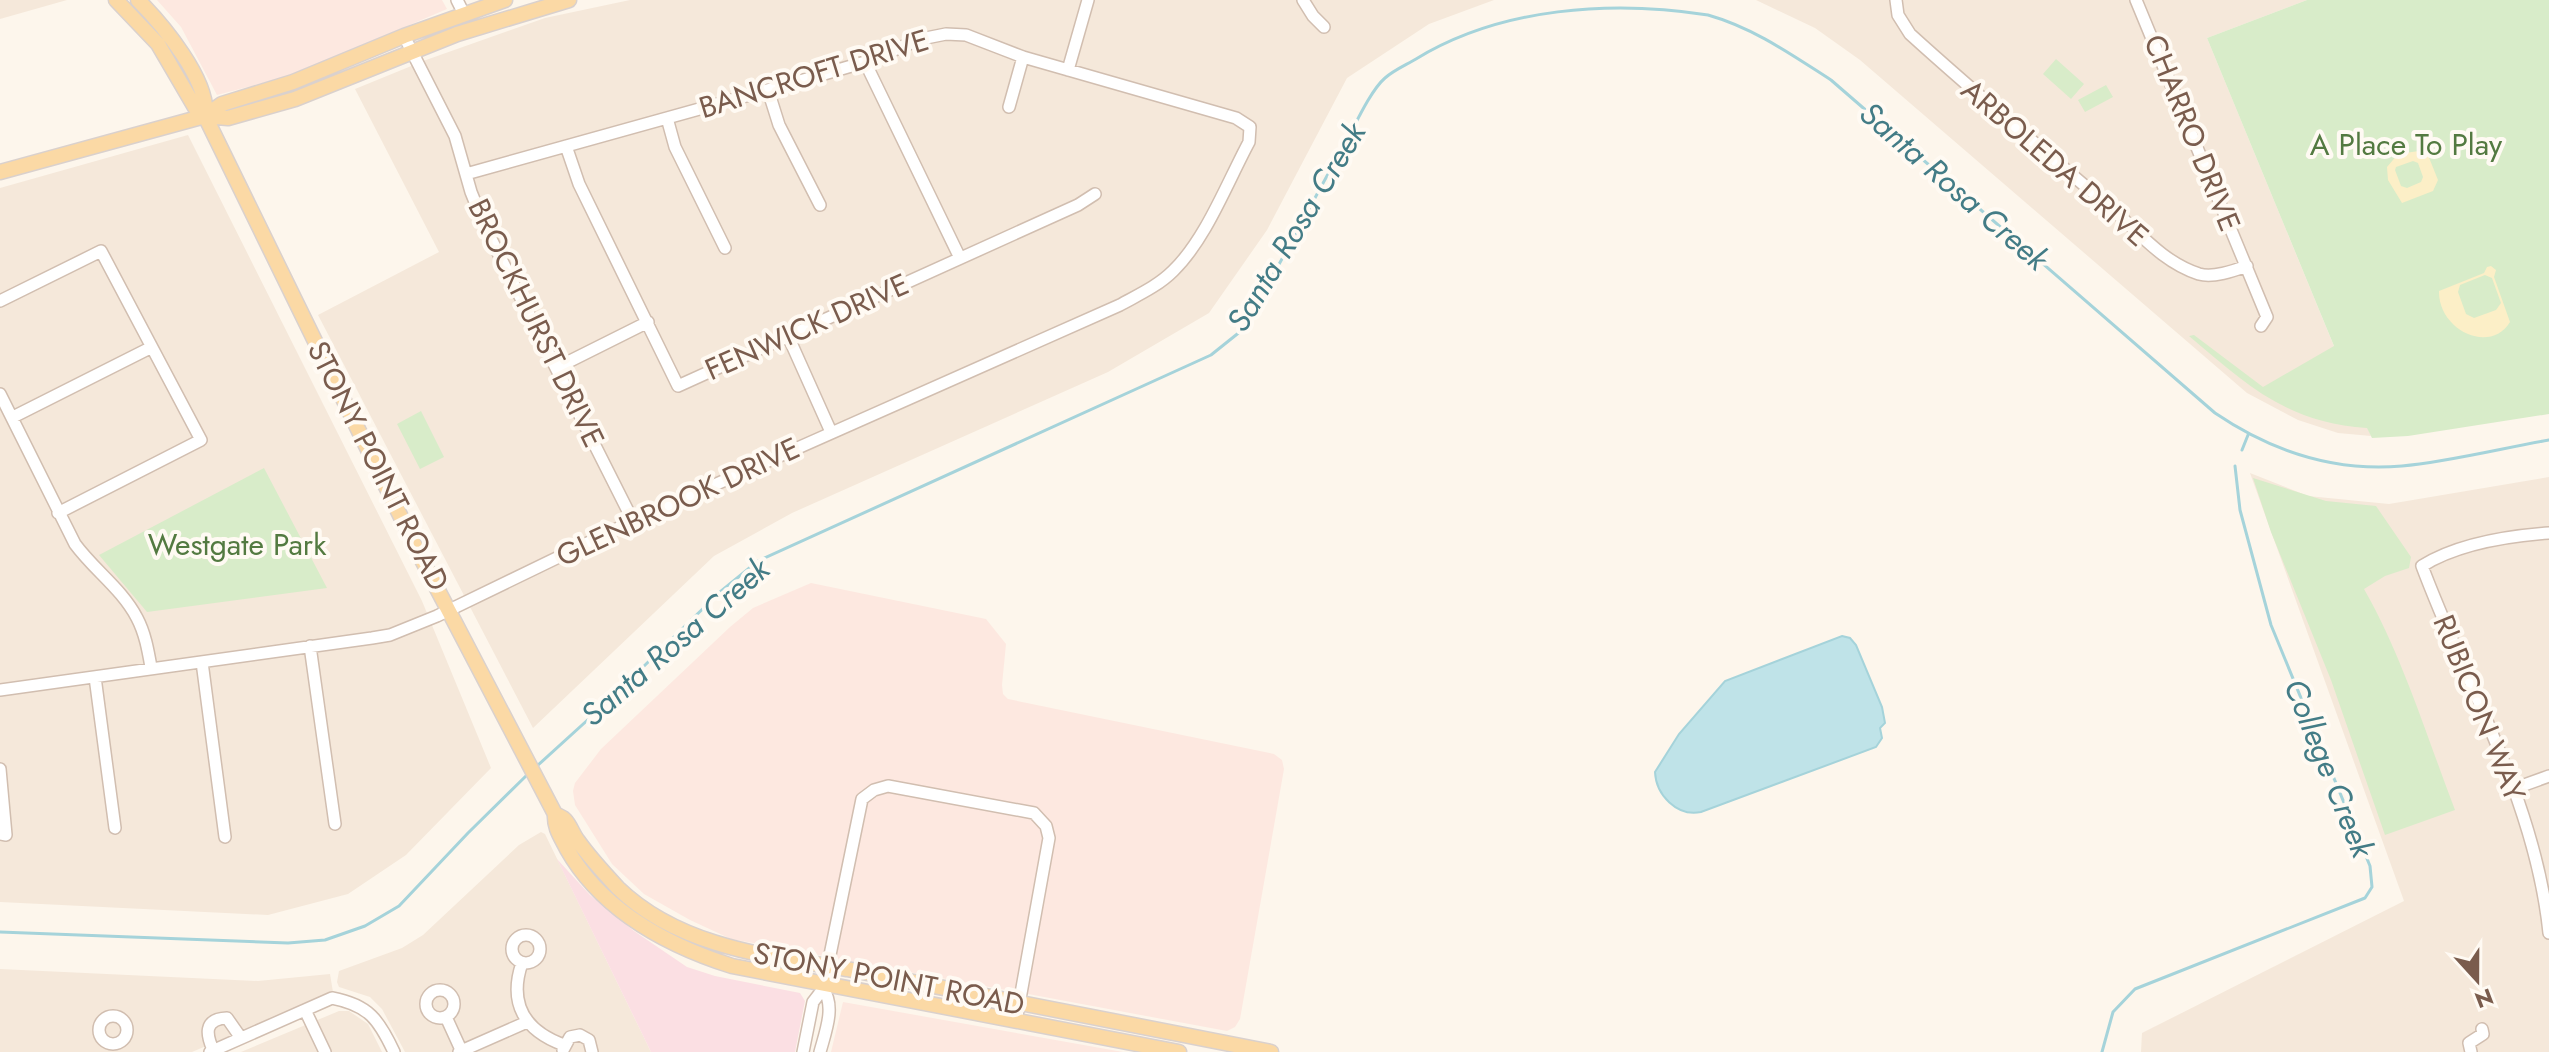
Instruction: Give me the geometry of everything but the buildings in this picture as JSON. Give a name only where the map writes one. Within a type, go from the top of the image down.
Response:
[{"type":"main road","name":"STONY POINT ROAD","points":[[116,0],[158,44],[196,109],[205,116],[419,554],[542,794],[555,814],[564,818],[586,852],[620,889],[675,927],[740,950],[1271,1052]]},
{"type":"main road","name":"STONY POINT ROAD","points":[[138,0],[183,54],[207,104],[205,116]]},
{"type":"main road","points":[[0,172],[205,116],[222,104],[293,82],[404,36],[505,0]]},
{"type":"main road","points":[[205,116],[228,118],[295,99],[500,19],[569,0]]},
{"type":"main road","name":"STONY POINT ROAD","points":[[555,814],[554,824],[585,876],[606,899],[645,929],[694,954],[732,966],[823,986],[1179,1052]]},
{"type":"street","points":[[457,0],[464,14]]},
{"type":"street","points":[[1068,70],[1088,0]]},
{"type":"street","points":[[1303,0],[1324,27]]},
{"type":"street","name":"ARBOLEDA DRIVE","points":[[1896,0],[1898,15],[1910,34],[2113,210],[2158,253],[2201,275],[2226,273],[2247,266]]},
{"type":"street","name":"CHARRO DRIVE","points":[[2136,0],[2267,317],[2261,326]]},
{"type":"street","name":"BANCROFT DRIVE","points":[[466,174],[865,62],[921,39],[946,34],[966,35],[1023,57],[1236,118],[1250,127]]},
{"type":"street","name":"BROCKHURST DRIVE","points":[[404,36],[448,121],[486,229],[633,521]]},
{"type":"street","points":[[1009,107],[1023,57]]},
{"type":"street","points":[[865,62],[960,258]]},
{"type":"street","points":[[768,90],[779,125],[820,205]]},
{"type":"street","points":[[667,118],[675,147],[725,248]]},
{"type":"street","name":"GLENBROOK DRIVE","points":[[0,690],[390,635],[450,610],[633,521],[1120,305],[1153,287],[1171,273],[1199,236],[1249,142],[1250,127]]},
{"type":"street","name":"FENWICK DRIVE","points":[[566,146],[579,184],[678,386],[1078,205],[1095,194]]},
{"type":"street","points":[[0,301],[101,251],[201,440],[58,513]]},
{"type":"street","points":[[556,368],[648,322]]},
{"type":"street","points":[[788,336],[831,432]]},
{"type":"street","points":[[13,417],[150,348]]},
{"type":"street","points":[[0,394],[58,513],[88,563],[124,598],[138,618],[151,667]]},
{"type":"street","name":"RUBICON WAY","points":[[2549,533],[2531,534],[2438,556],[2422,566],[2513,789],[2537,859],[2549,933]]},
{"type":"street","points":[[310,646],[335,824]]},
{"type":"street","points":[[202,662],[225,837]]},
{"type":"street","points":[[95,677],[115,828]]},
{"type":"street","points":[[0,769],[6,835],[0,834]]},
{"type":"street","points":[[2513,789],[2549,776]]},
{"type":"street","points":[[803,1052],[813,1002],[823,986],[862,799],[874,790],[888,786],[1034,813],[1046,826],[1049,838],[1016,1021]]},
{"type":"street","points":[[522,963],[517,978],[518,1000],[527,1022],[536,1033],[563,1048],[570,1037],[580,1035],[589,1040],[592,1052]]},
{"type":"street","points":[[820,1052],[829,1007],[823,986]]},
{"type":"street","points":[[241,1038],[227,1018],[219,1018],[208,1027],[206,1035],[212,1052],[332,998],[352,1001],[368,1011],[382,1027],[394,1052]]},
{"type":"street","points":[[305,1010],[325,1052]]},
{"type":"street","points":[[446,1017],[461,1052],[527,1022]]},
{"type":"street","points":[[2471,1052],[2469,1043],[2483,1034],[2482,1029]]},
{"type":"shaded area","points":[[0,0],[67,0],[0,19]]},
{"type":"shaded area","points":[[157,0],[442,0],[447,9],[293,75],[217,95],[181,27]]},
{"type":"shaded area","points":[[630,0],[1494,0],[1429,24],[1347,78],[1267,230],[1209,313],[1108,372],[792,513],[714,556],[533,728],[318,315],[439,252],[355,89],[545,18]]},
{"type":"shaded area","points":[[1756,0],[2307,0],[2207,38],[2371,436],[2338,433],[2298,420],[2247,393],[1860,60],[1815,28]]},
{"type":"shaded area","points":[[188,135],[422,601],[491,768],[406,855],[348,894],[268,915],[0,902],[0,188]]},
{"type":"shaded area","points":[[2250,473],[2308,496],[2389,504],[2549,477],[2549,1052],[2141,1052],[2142,1033],[2404,901]]},
{"type":"shaded area","points":[[811,583],[986,619],[1006,644],[1002,685],[1003,694],[1008,699],[1274,754],[1282,760],[1284,769],[1240,1019],[1235,1027],[1227,1031],[731,939],[644,894],[612,864],[575,805],[575,783],[601,749],[730,627],[753,608]]},
{"type":"shaded area","points":[[541,832],[545,834],[651,1052],[405,1052],[382,1009],[370,997],[339,987],[339,971],[402,948],[423,935],[519,845]]},
{"type":"shaded area","points":[[557,859],[590,895],[634,931],[687,967],[715,976],[800,993],[805,1001],[795,1052],[651,1052]]},
{"type":"shaded area","points":[[0,969],[258,981],[330,974],[333,992],[192,1052],[0,1052]]},
{"type":"shaded area","points":[[843,1002],[1123,1052],[831,1052]]},
{"type":"shaded area","points":[[339,1011],[349,1011],[368,1024],[382,1052],[241,1052]]},
{"type":"green space","name":"A Place To Play","points":[[2307,0],[2549,0],[2549,414],[2408,436],[2372,438],[2367,428],[2339,425],[2291,410],[2250,385],[2189,336],[2194,335],[2263,387],[2334,346],[2207,38]]},
{"type":"green space","points":[[2056,59],[2084,84],[2071,99],[2043,74]]},
{"type":"green space","points":[[2106,85],[2113,97],[2085,112],[2078,100]]},
{"type":"green space","points":[[421,411],[444,457],[420,469],[397,424]]},
{"type":"green space","name":"Westgate Park","points":[[264,468],[327,588],[147,612],[99,555]]},
{"type":"green space","points":[[2253,478],[2326,501],[2376,506],[2411,557],[2409,568],[2385,576],[2364,589],[2402,669],[2455,810],[2385,835],[2331,680],[2271,532]]},
{"type":"sand","points":[[2426,150],[2438,180],[2433,191],[2402,203],[2388,180],[2387,167],[2398,154]],"holes":[[[2413,161],[2418,163],[2423,177],[2421,182],[2407,188],[2401,186],[2396,167]]]},
{"type":"sand","points":[[2491,266],[2496,270],[2494,277],[2510,322],[2501,332],[2490,337],[2478,337],[2456,327],[2447,317],[2439,291],[2484,273]],"holes":[[[2485,275],[2492,278],[2501,303],[2496,310],[2474,318],[2466,314],[2458,292],[2460,285]]]},
{"type":"water","points":[[1842,636],[1850,638],[1856,645],[1882,707],[1885,723],[1880,728],[1882,738],[1876,747],[1701,812],[1684,811],[1669,802],[1659,789],[1655,772],[1679,734],[1725,681]]},
{"type":"waterway","name":"Santa Rosa Creek","points":[[537,766],[720,592],[758,561],[1211,355],[1241,331],[1364,107],[1385,78],[1449,42],[1520,18],[1596,9],[1671,10],[1708,15],[1757,35],[1831,80],[2215,413],[2281,448],[2328,462],[2377,467],[2438,461],[2549,440]]},
{"type":"waterway","name":"College Creek","points":[[2242,450],[2248,435]]},
{"type":"waterway","name":"College Creek","points":[[2102,1052],[2113,1012],[2135,989],[2365,898],[2372,887],[2370,866],[2271,625],[2240,510],[2235,466]]},
{"type":"waterway","name":"Santa Rosa Creek","points":[[0,932],[288,943],[325,940],[365,926],[399,906],[528,774]]}]
